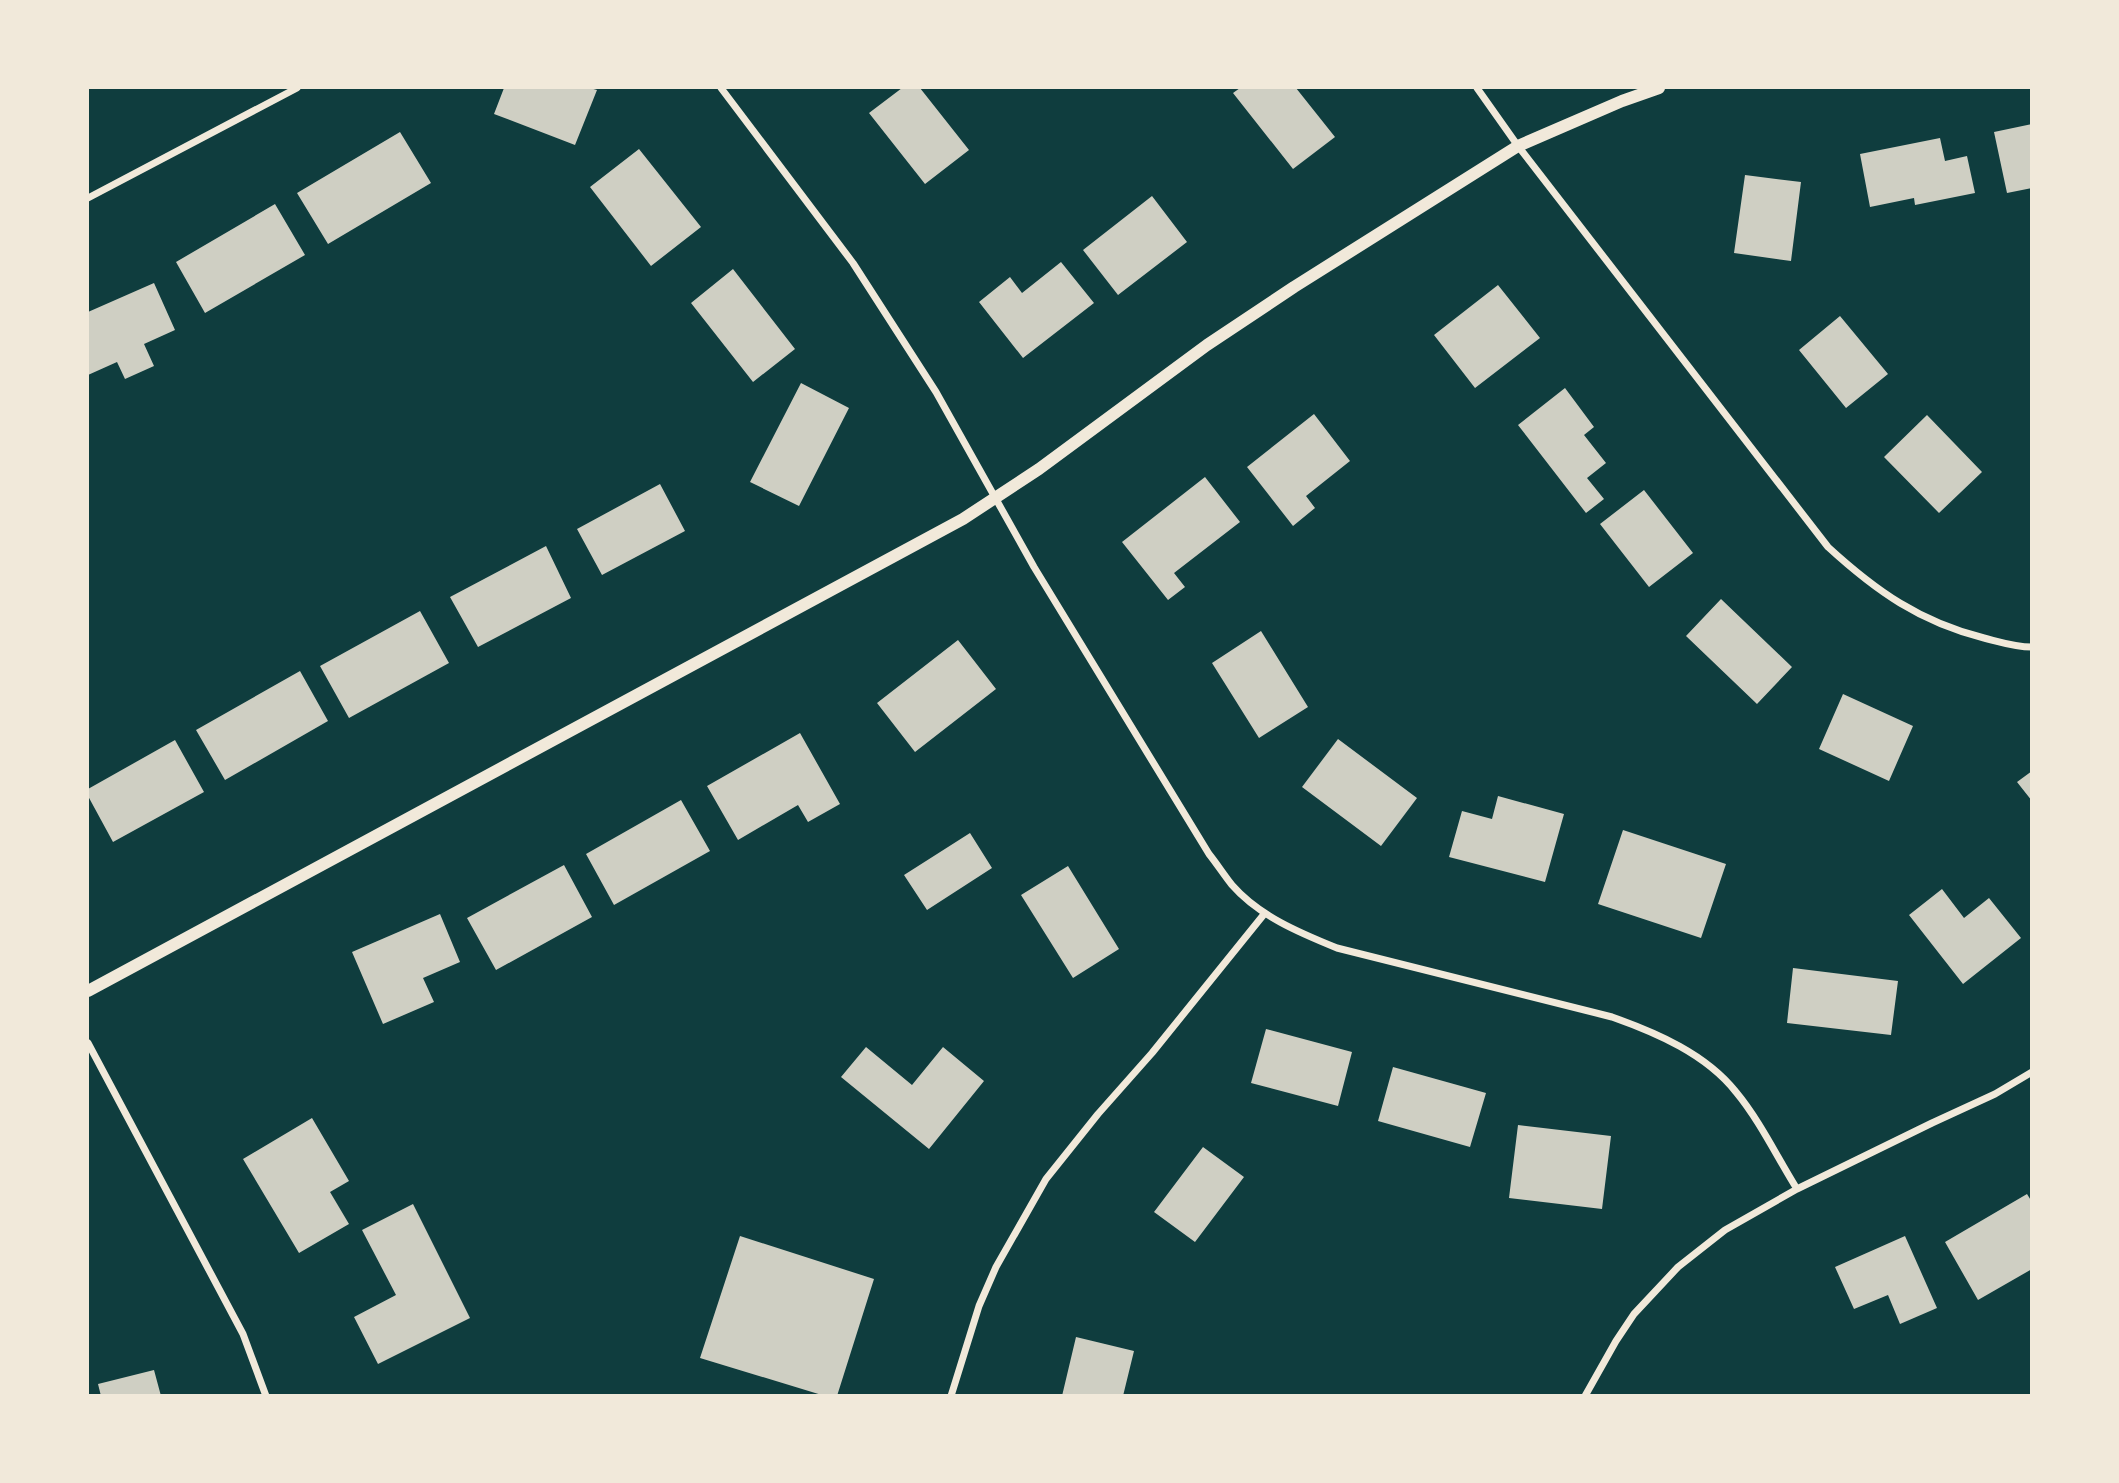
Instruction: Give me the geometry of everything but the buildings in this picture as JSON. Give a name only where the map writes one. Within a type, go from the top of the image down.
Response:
[{"type":"street","points":[[88,198],[297,88]]},
{"type":"street","points":[[721,88],[853,263],[936,392],[1034,567],[1209,854],[1234,887],[1265,913],[1299,933],[1337,948],[1612,1017],[1639,1026],[1689,1051],[1712,1068],[1749,1109],[1797,1189]]},
{"type":"street","points":[[1477,88],[1518,146],[1828,547],[1860,576],[1901,605],[1951,629],[2020,647],[2032,647]]},
{"type":"street","points":[[88,991],[963,519],[1039,469],[1207,345],[1518,146],[1609,106],[1659,88]]},
{"type":"street","points":[[951,1395],[979,1306],[996,1266],[1046,1179],[1265,913]]},
{"type":"street","points":[[88,1043],[243,1334],[266,1395]]},
{"type":"street","points":[[1585,1395],[1634,1314],[1678,1267],[1725,1230],[1797,1189],[1932,1122],[1996,1094],[2032,1072]]}]
